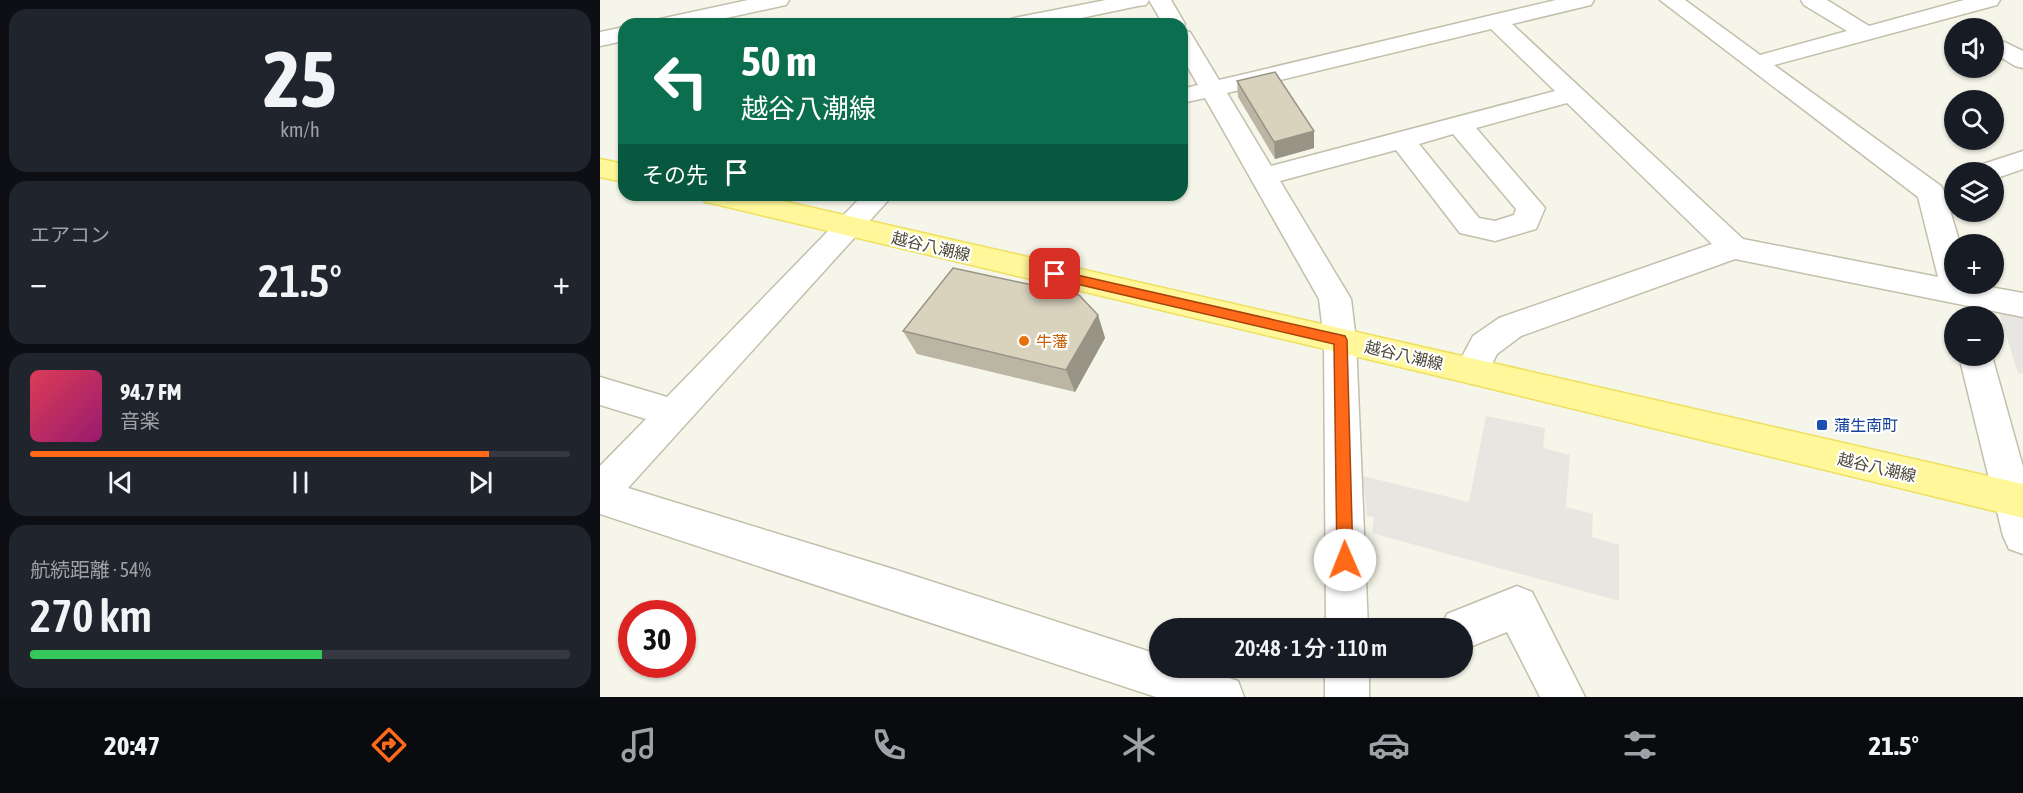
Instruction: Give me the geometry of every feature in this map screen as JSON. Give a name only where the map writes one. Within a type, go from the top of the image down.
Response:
[{"type":"main road","points":[[600,168],[618,172]]},
{"type":"main road","name":"越谷八潮線","points":[[740,201],[1472,370],[2018,500]]},
{"type":"street","points":[[696,18],[778,0]]},
{"type":"street","points":[[1032,18],[1055,8],[1138,0]]},
{"type":"street","points":[[1160,0],[1170,18]]},
{"type":"street","points":[[1188,95],[1496,21],[1532,5],[1583,0]]},
{"type":"street","points":[[1671,0],[1756,63],[1943,188],[1950,234]]},
{"type":"street","points":[[1812,0],[1867,34]]},
{"type":"street","points":[[1918,0],[1948,18]]},
{"type":"street","points":[[1756,63],[1989,0]]},
{"type":"street","points":[[1496,21],[1734,249]]},
{"type":"street","points":[[1188,47],[1335,299],[1340,340],[1348,618]]},
{"type":"street","points":[[2004,50],[2023,61]]},
{"type":"street","points":[[1264,177],[1572,94]]},
{"type":"street","points":[[1402,140],[1470,225],[1495,231],[1526,222],[1531,208],[1459,125]]},
{"type":"street","points":[[2004,166],[2023,160]]},
{"type":"street","points":[[600,492],[873,201]]},
{"type":"street","points":[[1472,370],[1485,345],[1510,327],[1734,249],[1944,290]]},
{"type":"street","points":[[1963,294],[2023,305]]},
{"type":"street","points":[[1978,366],[2018,500],[2023,536]]},
{"type":"street","points":[[600,391],[673,413]]},
{"type":"street","points":[[600,497],[893,589],[1222,697]]},
{"type":"street","points":[[1473,624],[1517,607],[1563,697]]},
{"type":"shaded area","points":[[2004,313],[2023,317],[2023,374],[2018,373],[2004,328]]},
{"type":"shaded area","points":[[1486,416],[1545,428],[1543,448],[1570,455],[1566,507],[1593,514],[1592,537],[1619,545],[1619,601],[1372,533],[1374,517],[1367,516],[1363,476],[1469,502]]},
{"type":"building","points":[[1275,72],[1314,131],[1274,142],[1237,81]]},
{"type":"building","points":[[953,268],[1079,295],[1098,315],[1066,370],[903,331]]},
{"type":"place","name":"牛藩","points":[[1024,341]]},
{"type":"place","name":"蒲生南町","points":[[1822,425]]},
{"type":"route","points":[[1055,274],[1340,340],[1345,560]]}]
